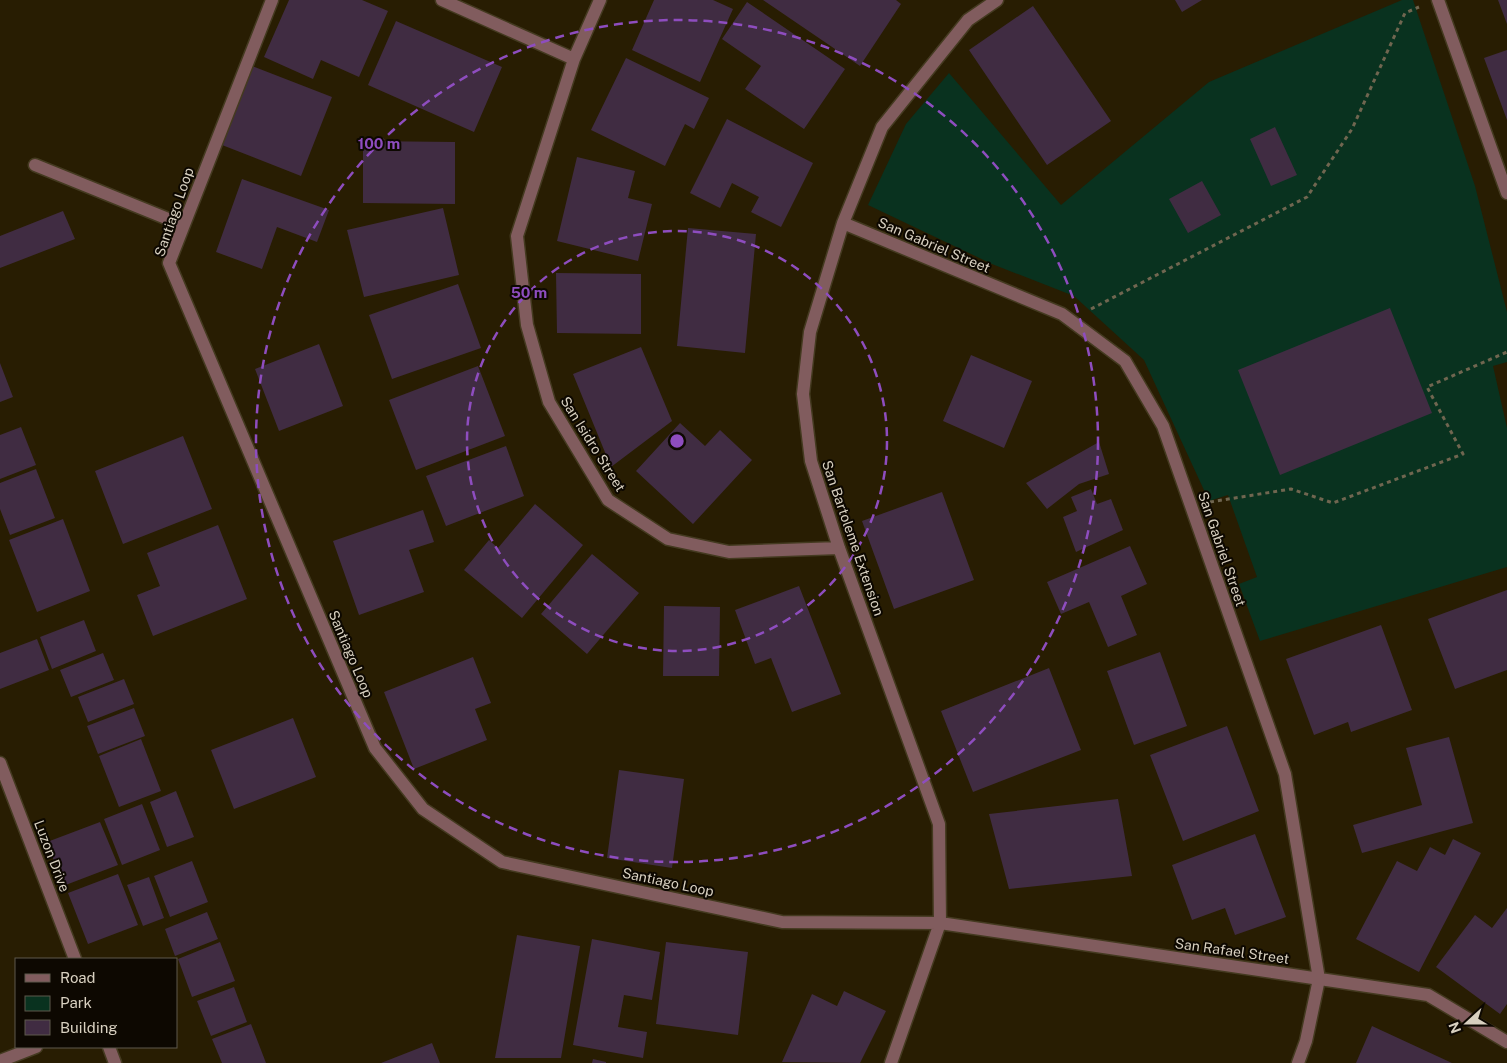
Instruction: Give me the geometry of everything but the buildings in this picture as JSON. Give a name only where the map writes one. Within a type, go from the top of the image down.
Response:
[{"type":"street","name":"Santiago Loop","points":[[272,0],[183,225],[170,263],[375,748],[423,809],[502,862],[782,922],[940,923]]},
{"type":"street","points":[[442,0],[574,59]]},
{"type":"street","name":"San Isidro Street","points":[[600,0],[574,59],[517,236],[527,325],[549,402],[608,500],[668,540],[728,552],[839,548]]},
{"type":"street","name":"San Bartoleme Extension","points":[[891,1063],[940,923],[939,824],[839,548],[810,460],[803,394],[810,332],[843,223],[882,127],[968,20],[997,0]]},
{"type":"street","points":[[1433,2],[1507,193]]},
{"type":"street","points":[[35,165],[183,225]]},
{"type":"street","name":"San Gabriel Street","points":[[843,223],[1062,314],[1125,361],[1163,426],[1285,774],[1319,979],[1306,1041],[1298,1063]]},
{"type":"street","name":"Luzon Drive","points":[[0,763],[76,958]]},
{"type":"street","name":"San Rafael Street","points":[[940,923],[1428,995],[1507,1042]]},
{"type":"street","points":[[0,1061],[33,1048]]},
{"type":"street","points":[[109,1048],[115,1063]]},
{"type":"path","points":[[1070,320],[1307,197],[1352,129],[1405,13],[1433,2]]},
{"type":"path","points":[[1205,503],[1291,489],[1333,503],[1463,454],[1427,387],[1507,352]]},
{"type":"green space","points":[[1402,0],[1413,0],[1475,186],[1507,312],[1507,362],[1493,366],[1507,428],[1507,567],[1260,641],[1239,584],[1257,577],[1228,495],[1209,501],[1144,360],[1074,296],[992,264],[868,205],[906,124],[949,73],[1061,205],[1209,82]]}]
